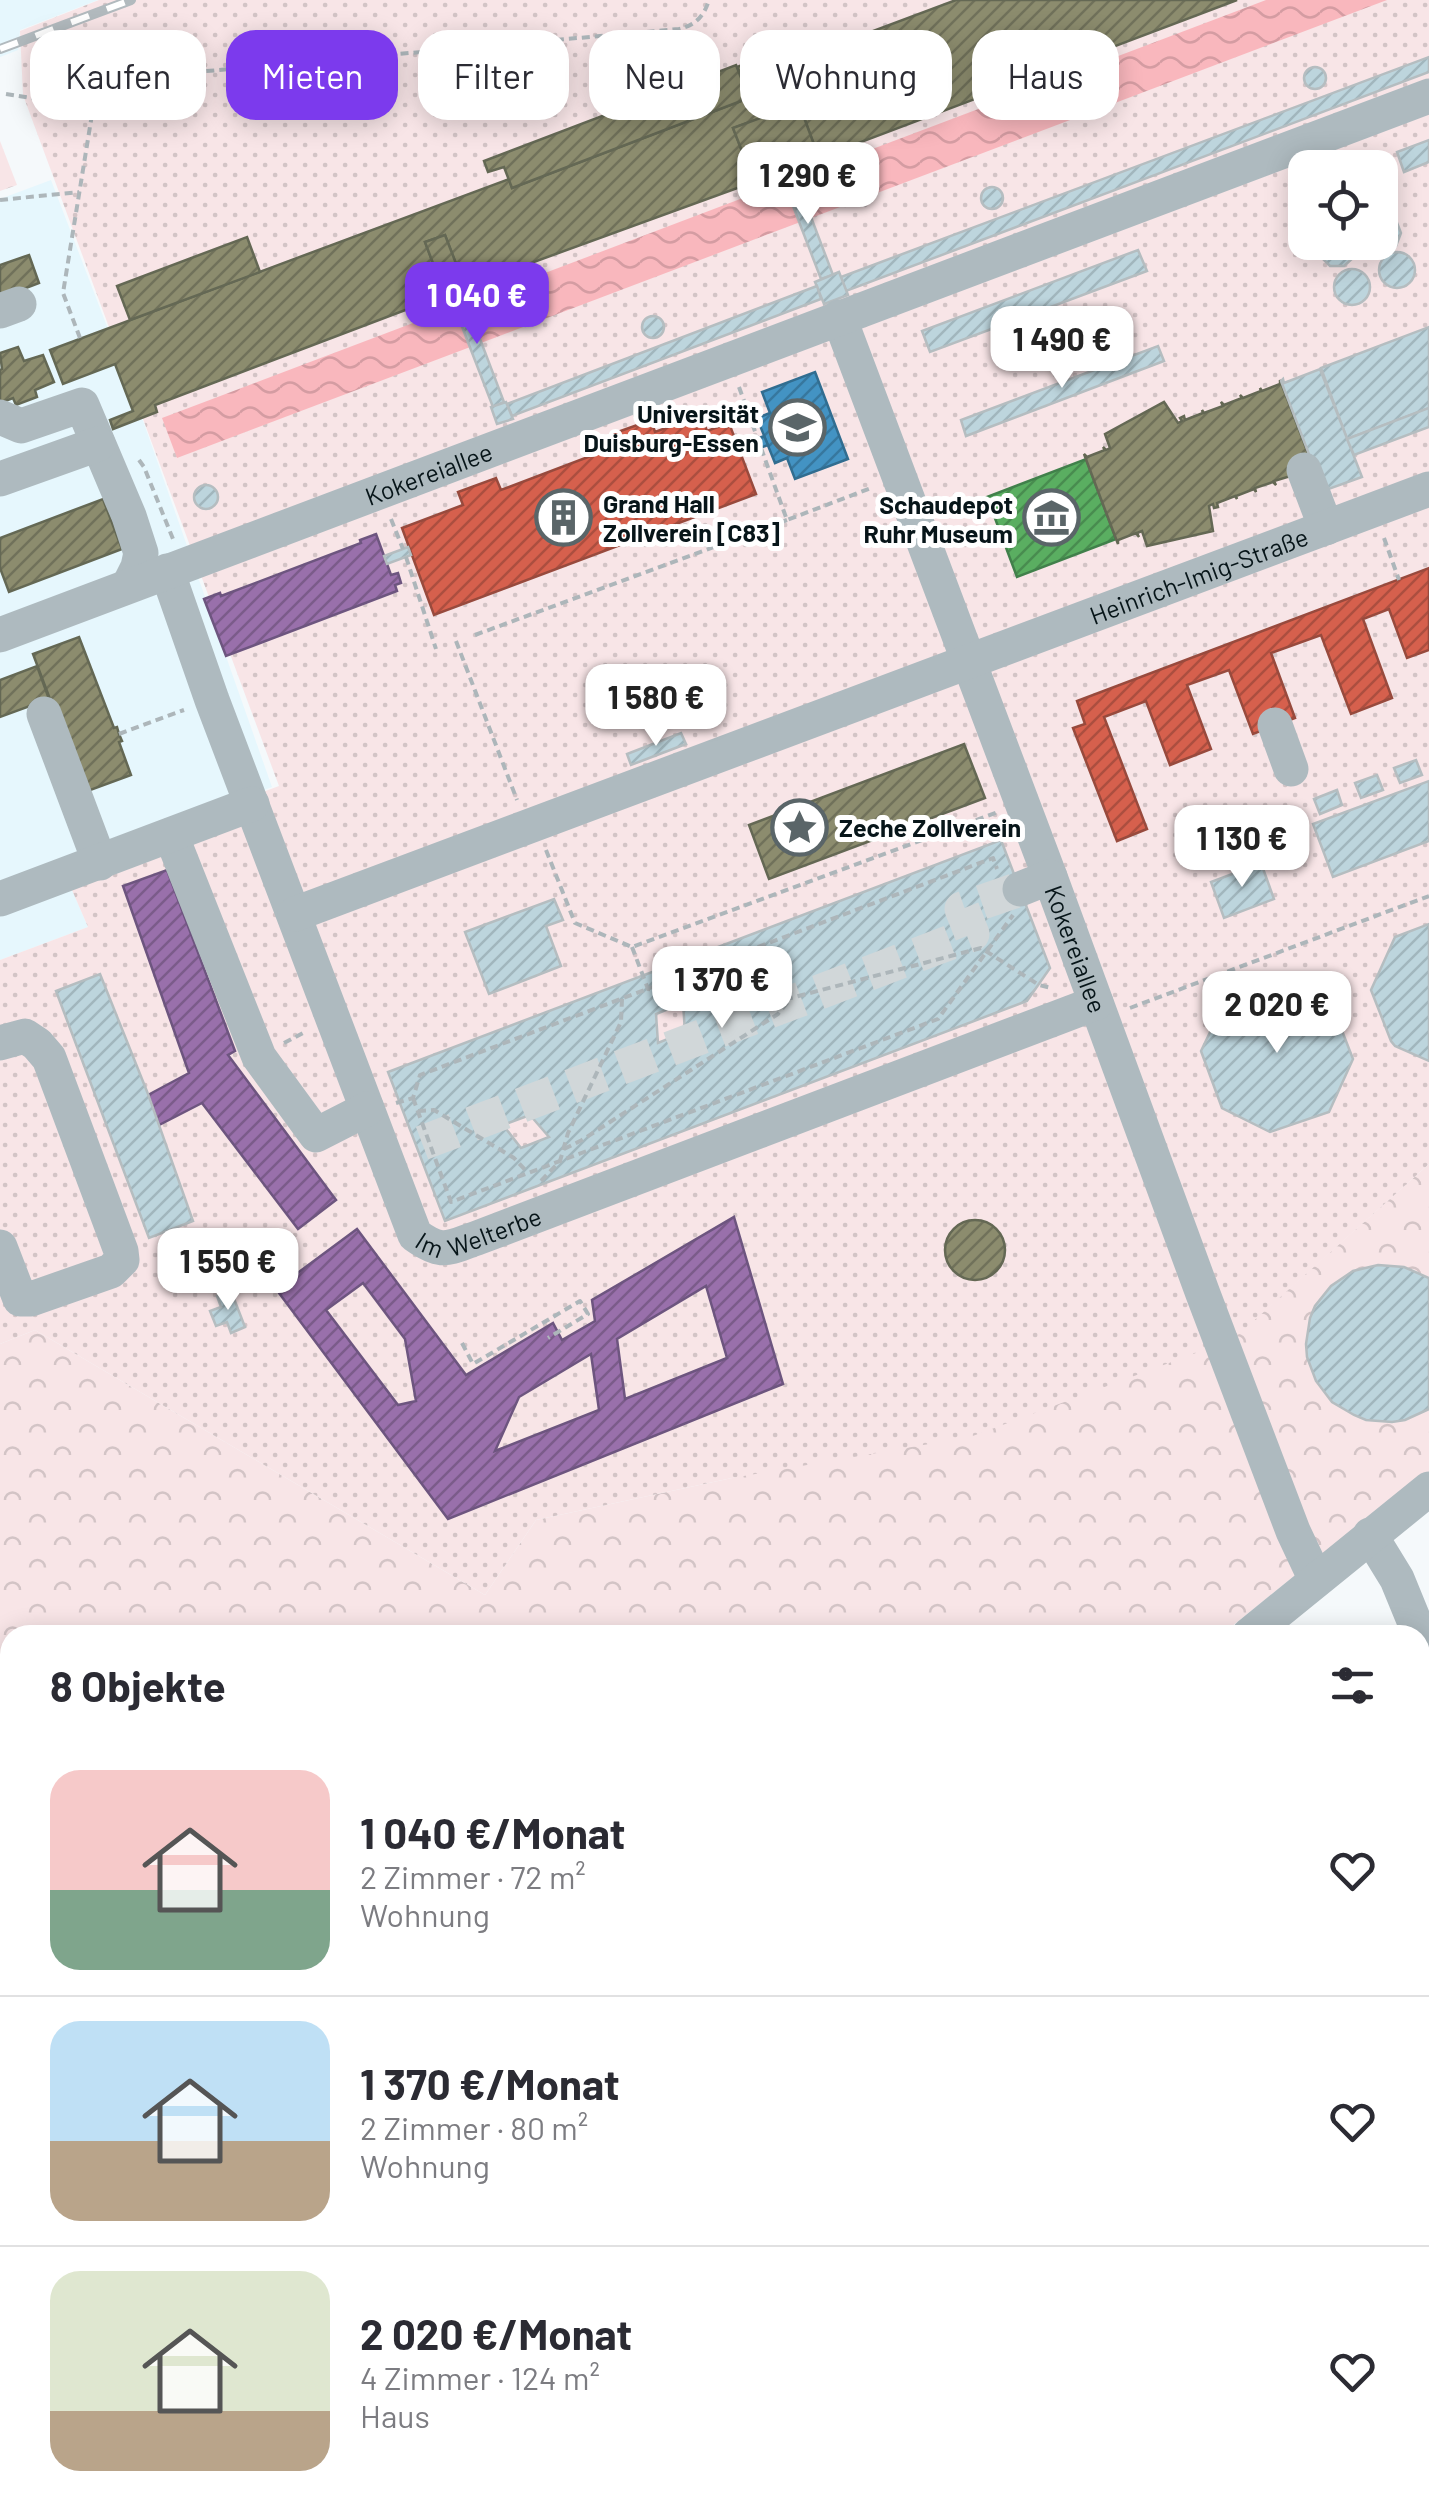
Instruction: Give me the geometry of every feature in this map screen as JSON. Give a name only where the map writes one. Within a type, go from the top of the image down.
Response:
[{"type":"street","name":"Kokereiallee","points":[[155,570],[1429,96]]},
{"type":"street","name":"Kokereiallee","points":[[839,318],[1020,803],[1021,889],[1099,1011],[1279,1494],[1316,1580]]},
{"type":"street","name":"Im Welterbe","points":[[0,417],[21,426],[82,405],[142,553],[155,570],[212,700],[332,1016],[383,1106],[414,1235],[428,1244],[443,1250],[1099,1011]]},
{"type":"street","points":[[0,479],[98,444]]},
{"type":"street","points":[[1304,470],[1326,528]]},
{"type":"street","name":"Heinrich-Imig-Straße","points":[[295,914],[1429,489]]},
{"type":"street","points":[[0,611],[155,570]]},
{"type":"street","points":[[0,635],[155,570]]},
{"type":"street","points":[[44,714],[100,863]]},
{"type":"street","points":[[1275,725],[1291,769]]},
{"type":"street","points":[[0,898],[252,804]]},
{"type":"street","points":[[171,835],[259,1058],[316,1135],[383,1106]]},
{"type":"street","points":[[0,1044],[25,1036],[49,1058],[122,1260],[111,1271],[20,1299],[0,1247]]},
{"type":"street","points":[[1260,1625],[1429,1489]]},
{"type":"street","points":[[1370,1536],[1397,1578],[1416,1625]]},
{"type":"path","points":[[206,71],[680,29],[700,19],[709,0]]},
{"type":"path","points":[[6,94],[30,98]]},
{"type":"path","points":[[80,338],[63,293],[92,120]]},
{"type":"path","points":[[0,200],[79,192]]},
{"type":"path","points":[[728,360],[787,520]]},
{"type":"path","points":[[475,634],[899,477]]},
{"type":"path","points":[[1374,510],[1399,580]]},
{"type":"path","points":[[406,558],[436,649]]},
{"type":"path","points":[[456,642],[574,923],[632,947],[1020,803]]},
{"type":"path","points":[[120,734],[212,700]]},
{"type":"path","points":[[994,858],[1021,889],[986,951],[938,1019],[451,1202],[412,1098],[420,1076],[994,858]]},
{"type":"path","points":[[1099,1011],[1429,896]]},
{"type":"path","points":[[632,947],[648,989]]},
{"type":"path","points":[[648,989],[791,998],[981,948],[1039,984]]},
{"type":"path","points":[[564,1149],[778,1014],[791,998]]},
{"type":"path","points":[[534,1187],[560,1161],[568,1133],[621,1022],[622,999]]},
{"type":"path","points":[[259,1058],[332,1016]]},
{"type":"path","points":[[383,1106],[412,1098]]},
{"type":"path","points":[[418,1110],[434,1110],[514,1158],[528,1173]]},
{"type":"path","points":[[462,1343],[473,1364],[580,1301],[588,1314],[548,1338]]},
{"type":"shaded area","points":[[0,0],[98,0],[20,30],[18,50],[0,57]]},
{"type":"shaded area","points":[[51,180],[142,418],[272,787],[62,867],[88,927],[0,960],[0,199]]},
{"type":"green space","name":"Zeche Zollverein","points":[[99,0],[1429,0],[1429,1164],[1230,1342],[970,1437],[732,1478],[536,1520],[485,1595],[35,1330],[0,1344],[0,960],[88,927],[62,867],[279,786],[32,120],[206,120],[206,30],[30,30],[30,114],[23,95],[20,31]]},
{"type":"green space","points":[[0,141],[17,185],[0,191]]},
{"type":"green space","points":[[1429,1164],[1429,1485],[1293,1577],[1233,1625],[0,1625],[0,1344],[35,1330],[485,1595],[536,1520],[732,1478],[1229,1342]]},
{"type":"water","points":[[1266,0],[1387,0],[1119,101],[1119,56]]},
{"type":"water","points":[[972,111],[972,120],[1070,120],[177,458],[162,418]]},
{"type":"building: Handel","name":"Grand Hall Zollverein [C83]","points":[[701,415],[707,431],[729,423],[756,494],[434,615],[402,528],[463,505],[458,492],[496,478],[501,490],[617,446],[612,434],[651,420],[655,432]]},
{"type":"building: Handel","points":[[1429,568],[1429,650],[1407,658],[1389,609],[1363,619],[1392,698],[1351,714],[1321,635],[1271,653],[1295,718],[1253,734],[1229,670],[1187,685],[1211,749],[1170,765],[1146,701],[1104,717],[1147,829],[1117,841],[1073,728],[1085,724],[1077,701]]},
{"type":"building: Büros","points":[[376,534],[391,575],[398,573],[401,583],[395,585],[397,591],[226,656],[204,599],[220,593],[221,596]]},
{"type":"building: Büros","points":[[167,870],[235,1051],[228,1055],[336,1200],[298,1229],[202,1103],[159,1125],[148,1095],[189,1073],[123,886]]},
{"type":"building: Büros","points":[[734,1217],[783,1384],[448,1519],[276,1289],[357,1229],[466,1375],[553,1323],[562,1340],[595,1321],[592,1300]],"holes":[[[363,1283],[405,1339],[416,1401],[398,1405],[326,1310]],[[706,1286],[727,1358],[625,1399],[617,1339]],[[591,1354],[599,1410],[495,1451],[519,1397]]]},
{"type":"building: Schulen","name":"Universität Duisburg-Essen","points":[[815,372],[848,459],[795,479],[787,458],[775,463],[757,418],[770,413],[762,392]]},
{"type":"building: Schulen","points":[[764,436],[768,445],[741,455],[738,446]]},
{"type":"building: Öffentlich","name":"Schaudepot Ruhr Museum","points":[[1086,459],[1116,539],[1017,577],[987,497]]},
{"type":"building: Industrie","points":[[956,0],[1237,0],[1119,45],[1119,30],[972,30],[972,100],[952,108],[952,30],[876,30]]},
{"type":"building: Industrie","points":[[736,65],[740,101],[720,109],[720,71]]},
{"type":"building: Industrie","points":[[740,101],[740,120],[755,120],[733,128],[754,182],[465,287],[445,235],[425,242],[445,295],[155,405],[157,412],[113,429],[110,420],[133,411],[115,364],[63,384],[50,350],[509,179],[512,188],[691,120],[720,120],[720,109]]},
{"type":"building: Industrie","points":[[592,120],[691,120],[512,188],[504,167],[488,172],[484,161]]},
{"type":"building: Industrie","points":[[755,120],[805,120],[819,158],[800,165],[802,172],[783,180],[776,182],[773,175],[754,182],[733,128]]},
{"type":"building: Industrie","points":[[805,120],[920,120],[819,158]]},
{"type":"building: Industrie","points":[[445,235],[465,287],[445,295],[425,242]]},
{"type":"building: Industrie","points":[[247,237],[260,272],[130,320],[117,286]]},
{"type":"building: Industrie","points":[[29,255],[39,283],[0,298],[0,265]]},
{"type":"building: Industrie","points":[[18,347],[24,361],[43,355],[54,382],[35,390],[37,397],[16,405],[13,398],[0,403],[0,353]]},
{"type":"building: Industrie","points":[[1280,380],[1314,469],[1217,503],[1218,507],[1209,506],[1213,531],[1147,546],[1142,531],[1137,533],[1139,537],[1136,533],[1118,540],[1118,544],[1084,454],[1087,457],[1105,450],[1103,447],[1110,448],[1105,434],[1164,402],[1178,423],[1184,416],[1185,420],[1203,413],[1202,410],[1204,413],[1223,406],[1221,402],[1224,405],[1242,398],[1240,395],[1243,398],[1261,391],[1260,388],[1262,391],[1280,384]]},
{"type":"building: Industrie","points":[[103,499],[122,549],[9,592],[0,568],[0,538]]},
{"type":"building: Industrie","points":[[79,637],[114,728],[117,727],[131,775],[85,792],[33,654]]},
{"type":"building: Industrie","points":[[37,666],[49,699],[0,717],[0,680]]},
{"type":"building: Industrie","points":[[964,744],[985,798],[769,879],[749,825]]},
{"type":"building: Industrie","points":[[975,1220],[996,1229],[1005,1250],[996,1271],[975,1280],[954,1271],[945,1250],[954,1229]]},
{"type":"building: Sonstige","points":[[1429,57],[1429,72],[846,291],[841,277]]},
{"type":"building: Sonstige","points":[[1311,67],[1319,67],[1326,78],[1319,89],[1311,89],[1304,82],[1304,74]]},
{"type":"building: Sonstige","points":[[1429,140],[1429,162],[1404,172],[1398,152]]},
{"type":"building: Sonstige","points":[[795,175],[833,275],[821,279],[783,180]]},
{"type":"building: Sonstige","points":[[988,187],[996,187],[1003,198],[996,209],[988,209],[981,202],[981,194]]},
{"type":"building: Sonstige","points":[[1138,250],[1147,271],[930,352],[922,331]]},
{"type":"building: Sonstige","points":[[1398,252],[1414,263],[1414,277],[1404,287],[1390,287],[1380,277],[1382,260],[1398,260]]},
{"type":"building: Sonstige","points":[[1324,260],[1351,260],[1344,266],[1330,266]]},
{"type":"building: Sonstige","points":[[1352,269],[1365,274],[1370,287],[1365,300],[1352,305],[1339,300],[1334,287],[1339,274]]},
{"type":"building: Sonstige","points":[[839,272],[848,295],[824,304],[815,282]]},
{"type":"building: Sonstige","points":[[817,286],[821,299],[512,416],[507,404]]},
{"type":"building: Sonstige","points":[[461,289],[504,402],[493,407],[449,293]]},
{"type":"building: Sonstige","points":[[653,316],[661,319],[661,335],[653,338],[645,335],[642,327],[645,319]]},
{"type":"building: Sonstige","points":[[1429,327],[1429,408],[1347,439],[1321,368]]},
{"type":"building: Sonstige","points":[[1158,346],[1164,361],[966,436],[961,420]]},
{"type":"building: Sonstige","points":[[1320,369],[1362,477],[1323,491],[1281,381]]},
{"type":"building: Sonstige","points":[[506,402],[513,419],[497,424],[491,407]]},
{"type":"building: Sonstige","points":[[1429,408],[1429,427],[1354,455],[1347,439]]},
{"type":"building: Sonstige","points":[[206,485],[215,488],[215,506],[206,509],[197,506],[194,497],[197,488]]},
{"type":"building: Sonstige","points":[[408,547],[411,555],[387,564],[384,556]]},
{"type":"building: Sonstige","points":[[681,733],[686,744],[631,765],[627,754]]},
{"type":"building: Sonstige","points":[[1416,760],[1422,775],[1400,783],[1394,768]]},
{"type":"building: Sonstige","points":[[1377,775],[1383,790],[1361,798],[1355,783]]},
{"type":"building: Sonstige","points":[[1429,781],[1429,841],[1333,877],[1313,824]]},
{"type":"building: Sonstige","points":[[1337,790],[1342,805],[1320,814],[1314,799]]},
{"type":"building: Sonstige","points":[[1001,840],[1050,968],[1027,1001],[445,1221],[388,1072]],"holes":[[[683,1003],[685,1032],[658,1043],[656,1014]],[[530,1115],[549,1137],[521,1148],[503,1125]]]},
{"type":"building: Sonstige","points":[[1261,863],[1274,899],[1224,918],[1211,882]]},
{"type":"building: Sonstige","points":[[554,899],[563,920],[546,926],[561,966],[489,994],[465,932]]},
{"type":"building: Sonstige","points":[[1429,924],[1429,1061],[1395,1046],[1371,990],[1395,937]]},
{"type":"building: Sonstige","points":[[100,974],[193,1221],[149,1238],[56,991]]},
{"type":"building: Sonstige","points":[[1280,981],[1332,1005],[1353,1059],[1329,1112],[1270,1132],[1222,1108],[1201,1051],[1225,1001]]},
{"type":"building: Sonstige","points":[[1378,1265],[1404,1267],[1429,1278],[1429,1409],[1392,1422],[1366,1420],[1332,1402],[1316,1381],[1307,1357],[1310,1318],[1315,1306],[1331,1286],[1353,1271]]},
{"type":"building: Sonstige","points":[[231,1291],[245,1327],[231,1333],[227,1322],[216,1326],[210,1311],[221,1307],[217,1296]]},
{"type":"tunnel","points":[[422,1143],[972,934],[962,909],[1020,889]]},
{"type":"railway","points":[[0,49],[131,0]]},
{"type":"place","name":"Universität Duisburg-Essen","points":[[798,427]]},
{"type":"place","name":"Grand Hall Zollverein [C83]","points":[[564,517]]},
{"type":"place","name":"Schaudepot Ruhr Museum","points":[[1052,518]]},
{"type":"place","name":"Zeche Zollverein","points":[[800,827]]}]
